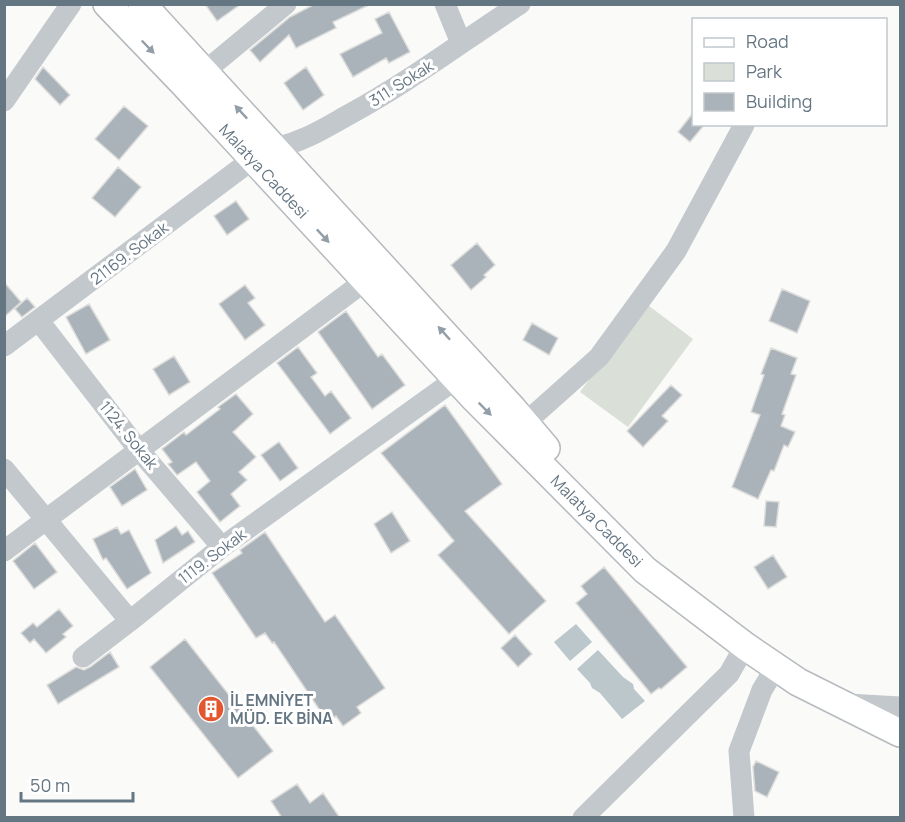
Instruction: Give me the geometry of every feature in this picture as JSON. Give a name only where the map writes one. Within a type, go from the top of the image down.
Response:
[{"type":"main road","name":"Malatya Caddesi","points":[[107,4],[264,154],[525,423],[645,570]]},
{"type":"main road","name":"Malatya Caddesi","points":[[142,4],[204,72],[264,154],[365,281],[456,379],[645,570]]},
{"type":"main road","points":[[645,570],[745,646],[798,682],[900,733]]},
{"type":"street","points":[[4,101],[71,4]]},
{"type":"street","points":[[204,72],[286,4]]},
{"type":"street","points":[[445,4],[461,43]]},
{"type":"street","name":"311. Sokak","points":[[264,154],[300,142],[363,107],[424,71],[520,4]]},
{"type":"street","points":[[525,423],[599,357],[676,251],[743,126]]},
{"type":"street","name":"21169. Sokak","points":[[4,346],[264,154]]},
{"type":"street","points":[[4,551],[365,281]]},
{"type":"street","name":"1124. Sokak","points":[[39,321],[138,449],[222,547]]},
{"type":"street","name":"1119. Sokak","points":[[83,657],[222,547],[456,379]]},
{"type":"street","points":[[4,469],[130,621]]},
{"type":"street","points":[[583,818],[729,674],[745,646]]},
{"type":"street","points":[[744,818],[739,751],[762,690],[776,667]]},
{"type":"street","points":[[839,704],[900,707]]},
{"type":"green space","points":[[645,303],[693,339],[628,427],[580,392]]},
{"type":"shaded area","points":[[576,624],[592,642],[570,661],[554,642]]},
{"type":"shaded area","points":[[598,650],[623,677],[633,684],[634,689],[645,701],[622,719],[577,669]]},
{"type":"building","points":[[205,4],[241,4],[217,21]]},
{"type":"building","points":[[315,4],[371,4],[333,22],[336,28],[296,48],[289,35],[260,62],[250,50],[290,17]]},
{"type":"building","points":[[389,12],[410,52],[389,63],[386,58],[353,77],[340,54],[382,33],[375,19]]},
{"type":"building","points":[[43,67],[70,95],[60,105],[35,79]]},
{"type":"building","points":[[306,67],[324,95],[303,110],[284,83]]},
{"type":"building","points":[[124,106],[148,126],[119,160],[95,139]]},
{"type":"building","points":[[692,114],[692,126],[703,126],[690,142],[678,132]]},
{"type":"building","points":[[118,167],[141,187],[115,217],[92,198]]},
{"type":"building","points":[[236,201],[249,219],[227,235],[214,216]]},
{"type":"building","points":[[477,243],[495,265],[484,275],[486,277],[471,290],[451,265]]},
{"type":"building","points":[[4,282],[21,302],[4,317]]},
{"type":"building","points":[[245,285],[255,298],[248,303],[265,325],[245,340],[219,304]]},
{"type":"building","points":[[782,289],[810,301],[797,333],[769,321]]},
{"type":"building","points":[[27,298],[35,307],[22,317],[15,309]]},
{"type":"building","points":[[89,304],[110,340],[86,354],[66,317]]},
{"type":"building","points":[[346,311],[378,357],[382,354],[405,385],[372,409],[318,332]]},
{"type":"building","points":[[532,323],[558,338],[549,355],[523,340]]},
{"type":"building","points":[[298,347],[317,373],[311,377],[325,396],[331,391],[351,418],[330,434],[277,363]]},
{"type":"building","points":[[771,348],[797,358],[791,374],[796,375],[782,414],[785,415],[781,426],[795,432],[788,447],[784,445],[774,471],[771,470],[758,499],[732,487],[760,415],[751,412]]},
{"type":"building","points":[[174,356],[190,382],[169,395],[153,369]]},
{"type":"building","points":[[671,385],[682,395],[662,416],[668,421],[643,447],[627,431]]},
{"type":"building","points":[[236,394],[253,414],[233,432],[256,457],[239,472],[247,480],[231,494],[240,506],[220,522],[197,492],[210,481],[196,462],[177,475],[168,464],[172,462],[162,449],[184,432],[186,435]]},
{"type":"building","points":[[445,405],[502,484],[465,511],[546,601],[509,634],[438,555],[454,541],[381,453]]},
{"type":"building","points":[[279,442],[298,468],[280,481],[261,455]]},
{"type":"building","points":[[135,469],[147,490],[122,506],[110,487]]},
{"type":"building","points":[[766,501],[779,502],[776,527],[764,526]]},
{"type":"building","points":[[392,512],[410,541],[391,553],[374,524]]},
{"type":"building","points":[[176,526],[182,535],[188,531],[195,542],[163,563],[155,540]]},
{"type":"building","points":[[117,527],[121,534],[129,530],[151,573],[127,589],[106,558],[103,560],[93,539]]},
{"type":"building","points":[[265,532],[325,622],[335,615],[385,688],[357,707],[361,713],[343,726],[336,716],[327,721],[274,642],[272,643],[265,633],[256,638],[212,573],[242,553],[240,550]]},
{"type":"building","points":[[35,543],[57,572],[34,589],[13,561]]},
{"type":"building","points":[[773,555],[787,577],[768,589],[754,567]]},
{"type":"building","points":[[604,567],[687,667],[661,689],[651,694],[576,603],[587,594],[581,586]]},
{"type":"building","points":[[59,609],[73,626],[63,634],[66,637],[46,653],[34,639],[30,643],[21,633],[33,623],[37,627]]},
{"type":"building","points":[[515,635],[532,654],[518,667],[501,648]]},
{"type":"building","name":"İL EMNİYET MÜD. EK BİNA","points":[[185,639],[273,751],[238,778],[150,667]]},
{"type":"building","points":[[110,652],[119,667],[58,704],[47,685],[76,667],[84,670],[90,667]]},
{"type":"building","points":[[756,761],[779,772],[767,797],[755,791],[753,767]]},
{"type":"building","points":[[297,784],[310,803],[323,793],[340,818],[282,818],[271,801]]},
{"type":"place","name":"İL EMNİYET MÜD. EK BİNA","points":[[211,709]]}]
